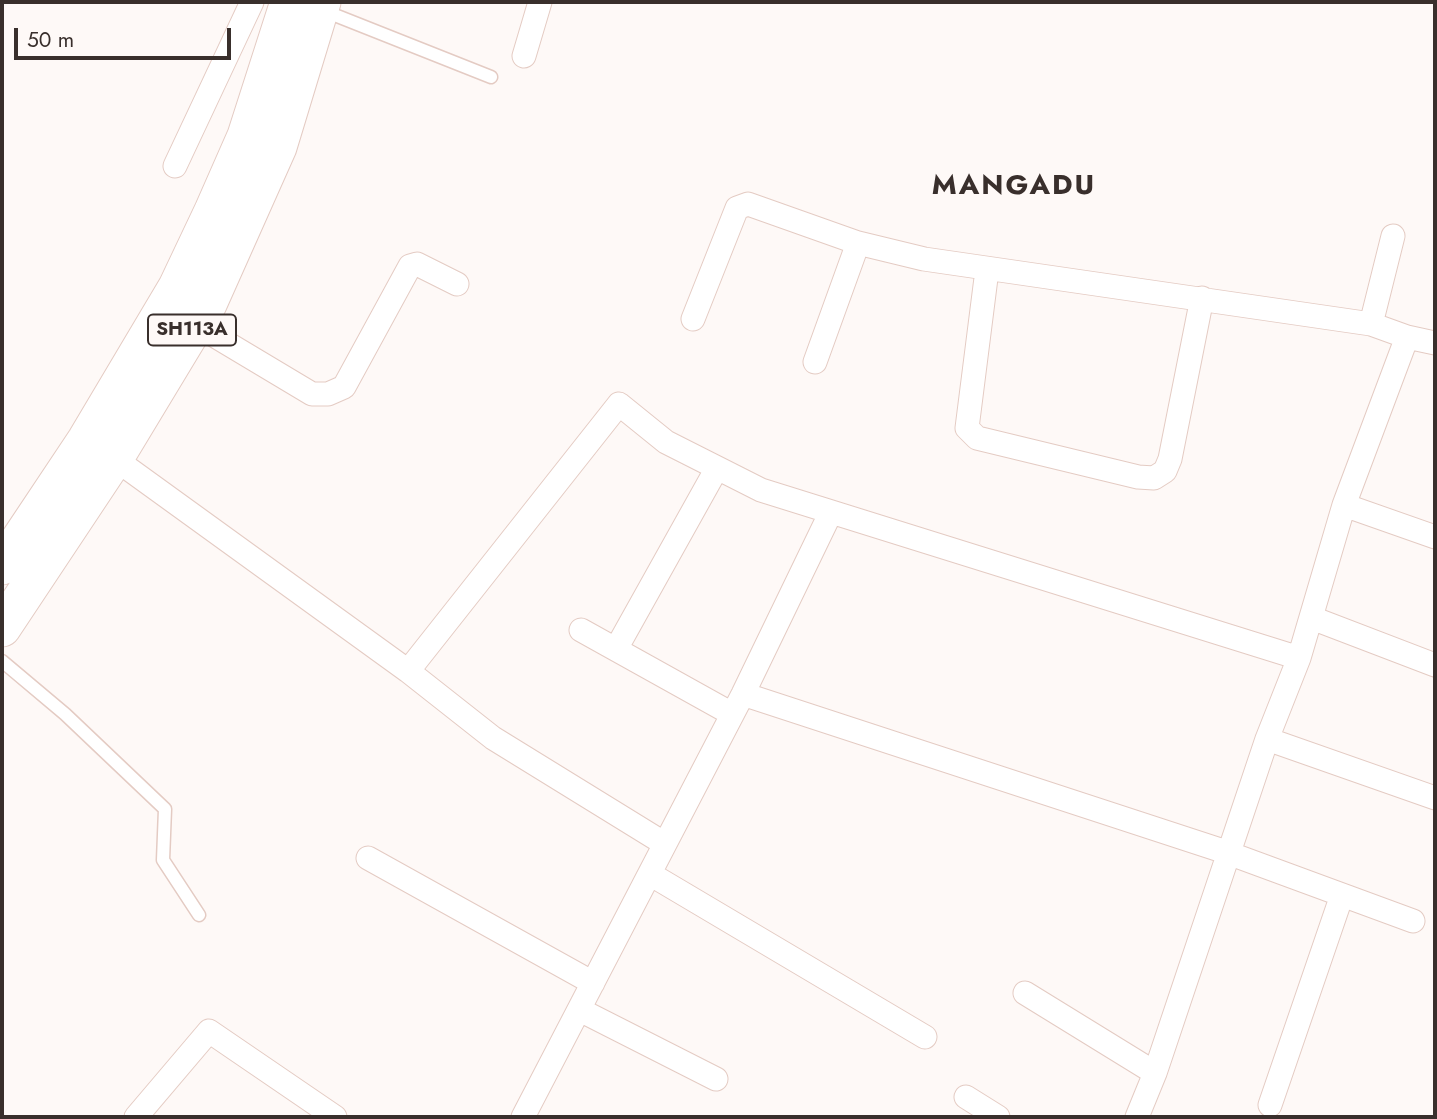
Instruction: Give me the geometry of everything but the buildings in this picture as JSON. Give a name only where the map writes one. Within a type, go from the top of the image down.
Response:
[{"type":"main road","name":"SH113A","points":[[2,566],[100,449],[208,304],[278,148],[308,4]]},
{"type":"main road","name":"SH113A","points":[[2,628],[100,449],[308,4]]},
{"type":"street","points":[[175,166],[252,2]]},
{"type":"street","points":[[524,55],[540,2]]},
{"type":"street","points":[[693,319],[737,208],[748,204],[858,243],[924,259],[1371,324],[1407,337],[1435,343]]},
{"type":"street","points":[[1371,324],[1393,236]]},
{"type":"street","points":[[815,362],[858,243]]},
{"type":"street","points":[[195,324],[312,394],[328,394],[344,387],[410,266],[416,264],[457,284]]},
{"type":"street","points":[[987,270],[967,428],[976,438],[1138,477],[1154,478],[1165,471],[1170,459],[1202,298]]},
{"type":"street","points":[[1137,1117],[1155,1073],[1267,739],[1299,658],[1344,505],[1407,337]]},
{"type":"street","points":[[408,671],[619,404],[666,442],[761,490],[1299,658]]},
{"type":"street","points":[[100,449],[408,671],[493,738],[665,844]]},
{"type":"street","points":[[616,649],[716,467]]},
{"type":"street","points":[[1344,505],[1435,537]]},
{"type":"street","points":[[531,1114],[593,983],[737,704],[831,512]]},
{"type":"street","points":[[1312,618],[1435,665]]},
{"type":"street","points":[[581,630],[616,649],[737,704],[1229,853],[1413,921]]},
{"type":"street","points":[[1267,739],[1435,798]]},
{"type":"street","points":[[368,858],[593,983]]},
{"type":"street","points":[[650,874],[925,1037]]},
{"type":"street","points":[[1269,1105],[1342,895]]},
{"type":"street","points":[[1025,993],[1155,1073]]},
{"type":"street","points":[[580,1010],[716,1079]]},
{"type":"street","points":[[136,1117],[209,1031],[335,1117]]},
{"type":"street","points":[[966,1097],[998,1117]]},
{"type":"lane","points":[[308,4],[491,77]]},
{"type":"lane","points":[[2,661],[65,714],[165,810],[163,860],[199,915]]},
{"type":"district","name":"MANGADU","points":[[1014,187]]}]
